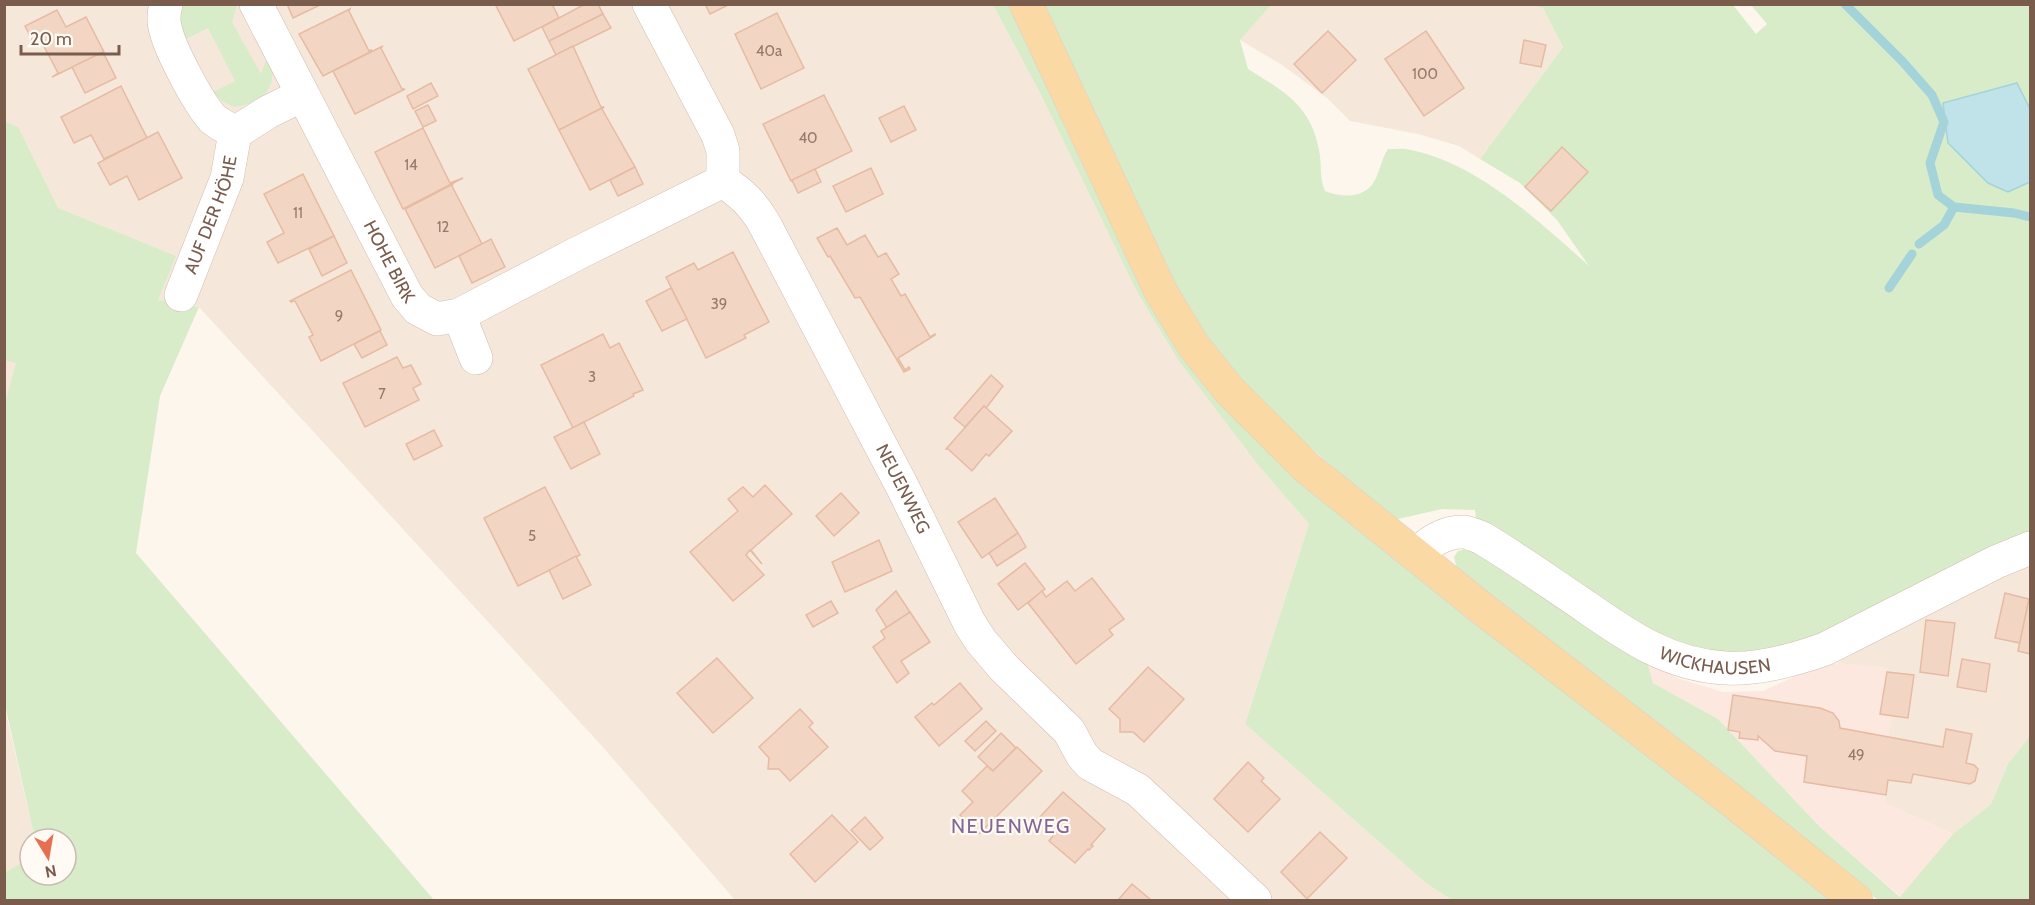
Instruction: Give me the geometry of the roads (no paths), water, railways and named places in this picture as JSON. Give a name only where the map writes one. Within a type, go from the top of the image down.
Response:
[{"type":"main road","points":[[1026,4],[1161,292],[1193,345],[1229,390],[1306,467],[1484,610],[1731,800],[1856,900]]},
{"type":"street","name":"AUF DER HÖHE","points":[[166,4],[165,28],[171,45],[200,101],[214,120],[235,133]]},
{"type":"street","name":"HOHE BIRK","points":[[256,4],[407,296],[418,309],[437,319],[459,315],[723,181]]},
{"type":"street","points":[[650,4],[718,135],[723,151],[723,181]]},
{"type":"street","name":"AUF DER HÖHE","points":[[181,295],[227,178],[235,133],[268,112],[302,95]]},
{"type":"street","name":"NEUENWEG","points":[[723,181],[744,195],[755,207],[764,223],[902,486],[961,606],[981,640],[1004,668],[1063,724],[1090,764],[1138,790],[1255,900]]},
{"type":"street","points":[[459,315],[476,358]]},
{"type":"street","name":"WICKHAUSEN","points":[[1416,555],[1427,544],[1443,536],[1463,532],[1482,538],[1644,645],[1680,660],[1727,668],[1749,667],[1795,659],[1825,649],[1996,562],[2031,548]]},
{"type":"water","points":[[2017,83],[2030,109],[2030,182],[2008,192],[1988,183],[1948,143],[1943,103]]},
{"type":"waterway","points":[[1845,4],[1903,62],[1932,95],[1944,122],[1930,163],[1938,195],[1954,207],[2014,213],[2030,217]]},
{"type":"waterway","points":[[1919,244],[1944,225],[1954,207]]},
{"type":"waterway","points":[[1889,288],[1912,254]]},
{"type":"district","name":"NEUENWEG","points":[[1011,826]]}]
